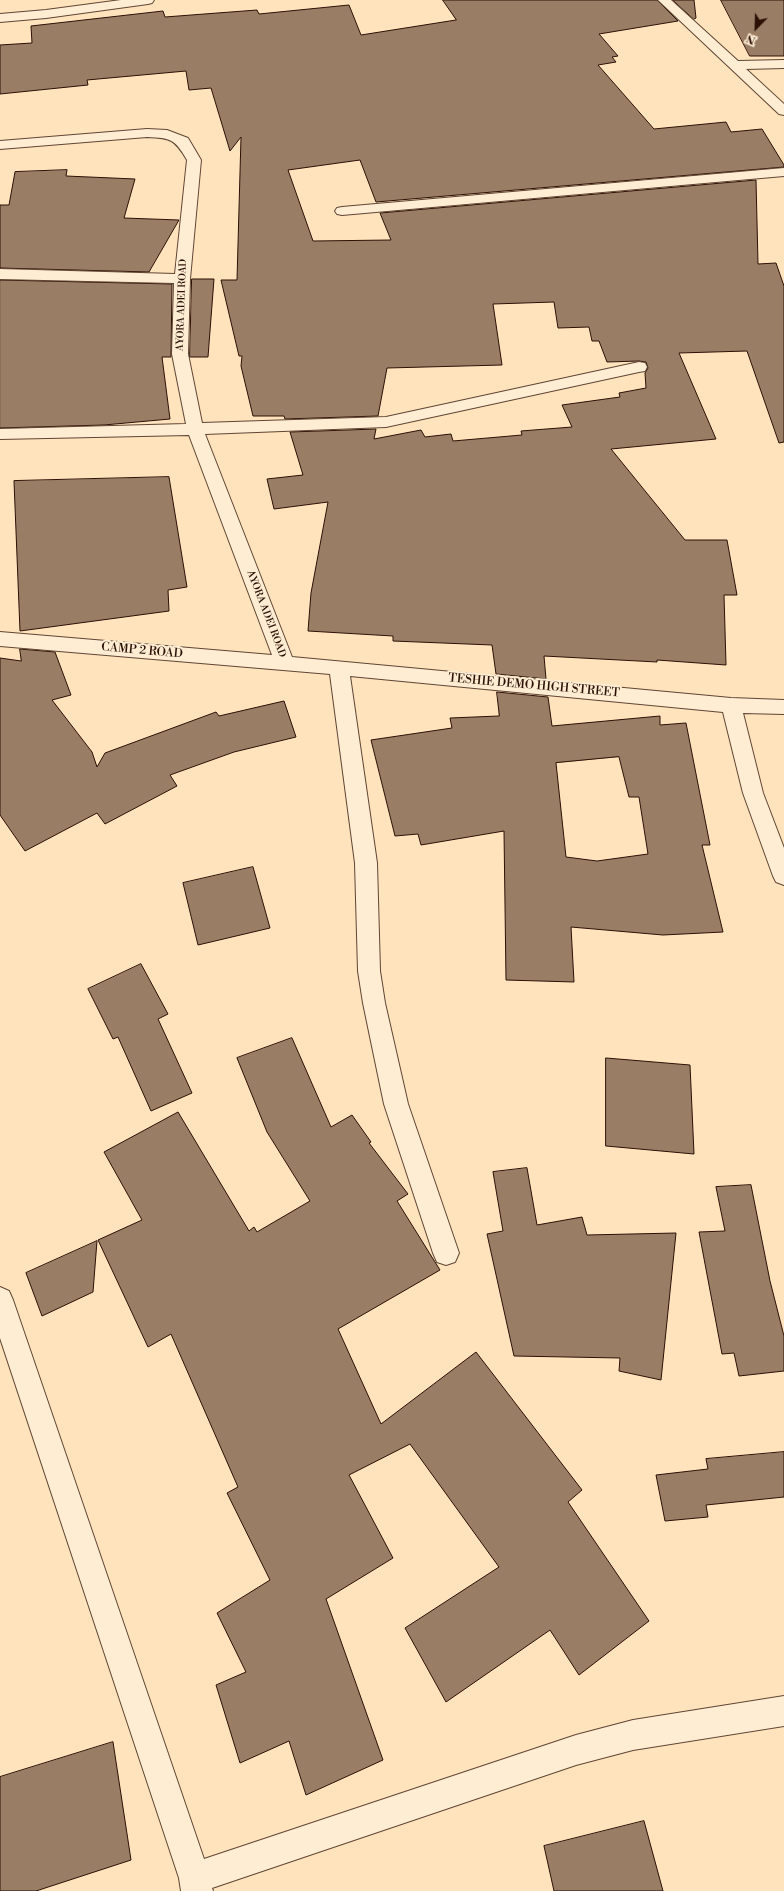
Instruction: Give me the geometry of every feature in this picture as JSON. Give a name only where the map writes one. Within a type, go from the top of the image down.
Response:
[{"type":"street","points":[[0,18],[46,14],[148,0]]},
{"type":"street","points":[[664,0],[784,111]]},
{"type":"street","points":[[736,65],[784,64]]},
{"type":"street","name":"AYORA ADEI ROAD","points":[[0,145],[147,133],[167,134],[183,141],[194,160],[182,279],[180,354],[195,429],[285,663]]},
{"type":"street","points":[[342,211],[784,172]]},
{"type":"street","points":[[0,274],[182,279]]},
{"type":"street","points":[[0,434],[386,422],[639,367]]},
{"type":"street","name":"CAMP 2 ROAD","points":[[0,640],[285,663]]},
{"type":"street","name":"TESHIE DEMO HIGH STREET","points":[[285,663],[732,705],[784,707]]},
{"type":"street","points":[[339,668],[366,863],[369,971],[374,1003],[396,1104],[446,1253]]},
{"type":"street","points":[[732,705],[753,793],[784,876]]},
{"type":"street","points":[[0,1300],[196,1884],[576,1750],[633,1735],[784,1711]]},
{"type":"building","points":[[443,0],[657,0],[678,21],[599,34],[618,56],[612,57],[616,62],[598,65],[654,129],[726,122],[731,132],[762,129],[784,165],[784,167],[376,202],[360,160],[288,170],[313,241],[391,240],[380,213],[756,180],[758,264],[776,263],[784,286],[784,442],[779,443],[747,351],[679,353],[716,439],[611,449],[685,540],[727,540],[737,595],[724,595],[726,665],[657,660],[657,662],[544,656],[546,679],[496,674],[492,645],[393,641],[393,636],[308,631],[311,593],[328,502],[274,509],[267,479],[303,475],[290,432],[376,429],[374,439],[421,430],[425,437],[451,434],[453,441],[522,435],[521,431],[572,427],[562,405],[620,397],[619,393],[646,388],[645,373],[648,368],[646,362],[607,362],[599,341],[592,341],[589,327],[558,328],[554,302],[493,304],[502,365],[387,368],[378,416],[285,419],[284,416],[253,416],[241,366],[242,356],[239,356],[221,280],[237,280],[241,137],[230,151],[211,88],[189,90],[186,71],[87,80],[88,85],[0,94],[0,45],[32,43],[31,26],[163,11],[165,17],[257,10],[259,14],[349,5],[361,35],[456,20]]},
{"type":"building","points":[[673,0],[694,0],[696,18],[694,19]]},
{"type":"building","points":[[721,0],[784,0],[784,56],[750,56]]},
{"type":"building","points":[[67,170],[66,176],[135,179],[124,218],[179,220],[149,272],[0,268],[0,205],[9,205],[15,172]]},
{"type":"building","points":[[192,279],[214,279],[208,357],[190,357]]},
{"type":"building","points":[[0,280],[172,284],[171,357],[162,357],[170,419],[104,425],[0,428]]},
{"type":"building","points":[[169,477],[187,587],[168,590],[169,611],[20,631],[14,481]]},
{"type":"building","points":[[20,649],[55,652],[71,695],[52,700],[92,752],[97,767],[105,753],[216,712],[219,716],[284,701],[296,737],[234,752],[170,775],[177,786],[105,824],[97,813],[25,851],[0,815],[0,658],[21,661]]},
{"type":"building","points":[[497,692],[548,697],[552,726],[660,716],[660,725],[686,723],[710,845],[702,845],[723,932],[663,935],[571,927],[574,982],[506,980],[504,831],[421,845],[418,834],[395,836],[371,740],[452,728],[450,718],[499,716]],"holes":[[[619,757],[629,797],[639,797],[648,854],[597,861],[566,857],[556,763]]]},
{"type":"building","points":[[253,867],[270,928],[198,945],[183,883]]},
{"type":"building","points":[[141,964],[168,1014],[158,1019],[192,1093],[151,1111],[118,1037],[113,1039],[88,989]]},
{"type":"building","points":[[292,1038],[331,1127],[352,1115],[371,1142],[369,1143],[408,1194],[397,1201],[440,1270],[338,1329],[381,1424],[476,1352],[582,1490],[568,1502],[649,1621],[579,1675],[550,1630],[446,1702],[405,1628],[499,1567],[410,1444],[349,1475],[393,1558],[326,1599],[383,1760],[306,1795],[289,1741],[240,1763],[216,1685],[246,1672],[217,1613],[270,1580],[227,1493],[238,1487],[171,1334],[148,1347],[98,1240],[142,1220],[104,1152],[178,1112],[249,1231],[254,1227],[257,1232],[310,1201],[267,1132],[237,1058]]},
{"type":"building","points":[[606,1058],[690,1065],[694,1154],[606,1146]]},
{"type":"building","points":[[527,1168],[537,1225],[582,1217],[587,1235],[676,1233],[661,1380],[619,1371],[620,1358],[514,1356],[487,1234],[503,1231],[493,1172]]},
{"type":"building","points":[[751,1185],[770,1281],[784,1336],[784,1371],[739,1376],[734,1353],[722,1354],[699,1232],[725,1231],[716,1187]]},
{"type":"building","points":[[97,1241],[93,1292],[42,1316],[26,1273]]},
{"type":"building","points":[[784,1452],[784,1497],[706,1505],[708,1517],[665,1521],[656,1475],[708,1469],[706,1459]]},
{"type":"building","points":[[113,1742],[131,1860],[36,1891],[0,1891],[0,1777]]},
{"type":"building","points":[[644,1821],[663,1891],[554,1891],[544,1846]]}]
